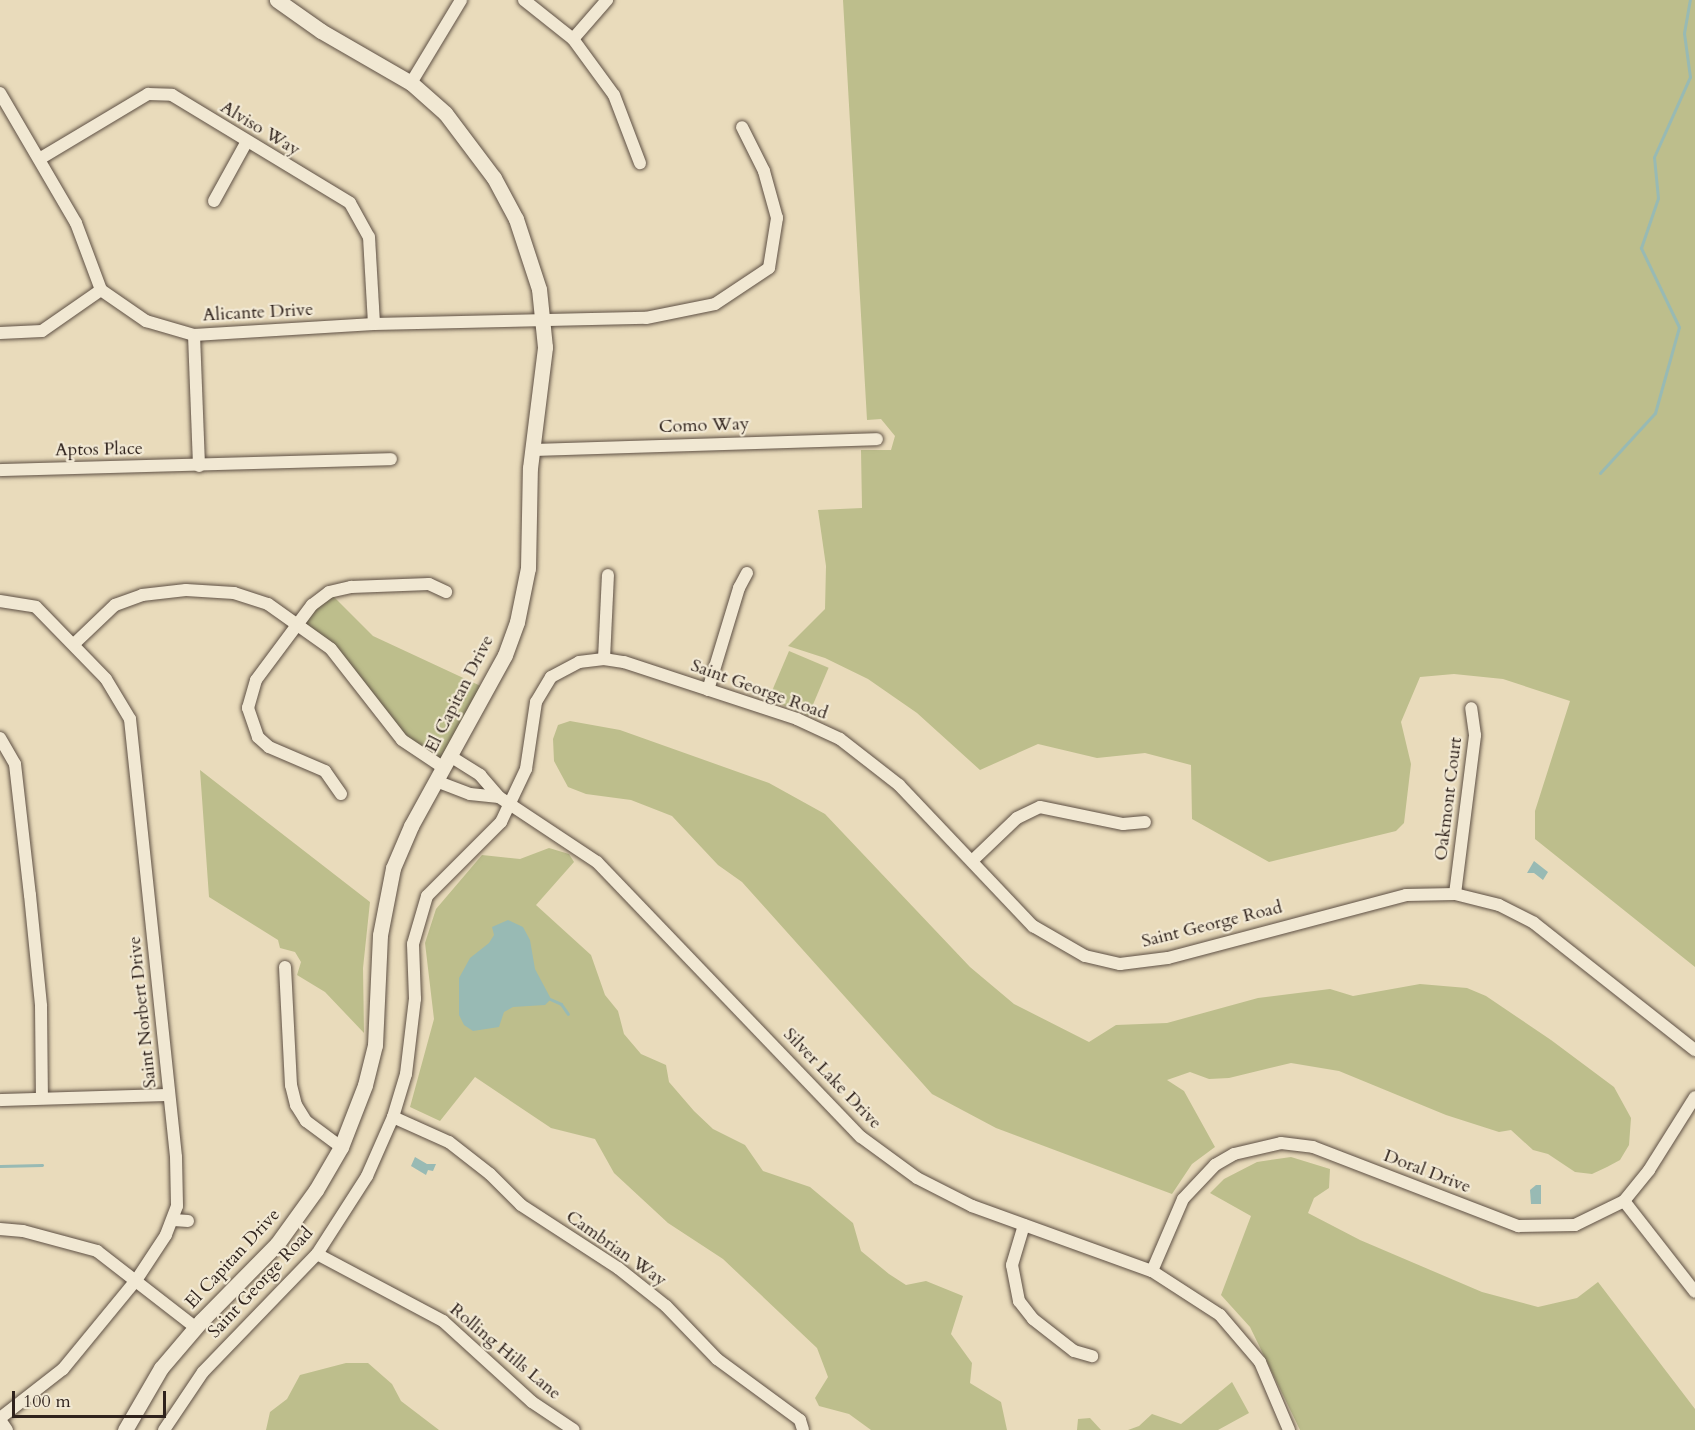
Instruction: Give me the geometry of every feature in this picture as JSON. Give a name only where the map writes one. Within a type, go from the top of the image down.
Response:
[{"type":"street","points":[[411,82],[461,0]]},
{"type":"street","points":[[524,0],[573,39],[614,95],[640,163]]},
{"type":"street","points":[[573,39],[607,0]]},
{"type":"street","name":"El Capitan Drive","points":[[125,1430],[161,1368],[195,1327],[277,1244],[316,1190],[341,1147],[366,1085],[375,1045],[380,935],[387,891],[401,848],[505,655],[517,621],[529,558],[532,450],[543,383],[543,318],[531,257],[494,178],[445,113],[411,82],[281,1]]},
{"type":"street","name":"Alviso Way","points":[[41,158],[148,94],[172,95],[246,143],[350,203],[369,237],[374,324]]},
{"type":"street","points":[[0,333],[42,331],[100,290],[76,223],[41,158],[1,97]]},
{"type":"street","name":"Alicante Drive","points":[[100,290],[146,321],[194,335],[374,324],[543,318],[646,318],[715,304],[769,268],[777,218],[764,171],[742,127]]},
{"type":"street","points":[[214,201],[246,143]]},
{"type":"street","points":[[194,335],[199,465]]},
{"type":"street","name":"Como Way","points":[[532,450],[877,439]]},
{"type":"street","name":"Aptos Place","points":[[0,470],[391,459]]},
{"type":"street","points":[[708,690],[738,588],[747,573]]},
{"type":"street","points":[[604,659],[608,574]]},
{"type":"street","points":[[341,794],[325,771],[269,747],[252,725],[250,694],[312,605],[329,592],[351,586],[429,584],[446,592]]},
{"type":"street","points":[[74,644],[115,605],[141,595],[186,590],[234,593],[268,604],[331,649],[402,741],[443,768],[470,794],[499,797]]},
{"type":"street","name":"Saint Norbert Drive","points":[[0,601],[36,607],[74,644],[119,696],[130,720],[176,1157],[174,1220],[137,1280],[63,1369],[0,1419]]},
{"type":"street","name":"Saint George Road","points":[[164,1430],[203,1372],[317,1254],[358,1192],[393,1117],[412,1040],[413,944],[424,904],[449,873],[484,843],[512,805],[526,769],[531,714],[541,691],[562,669],[579,662],[604,659],[708,690],[797,720],[858,751],[899,785],[1043,934],[1085,956],[1120,964],[1168,958],[1406,895],[1455,894],[1499,905],[1534,923],[1695,1050]]},
{"type":"street","name":"Oakmont Court","points":[[1455,894],[1475,735],[1471,708]]},
{"type":"street","points":[[0,738],[15,764],[41,1006],[42,1098]]},
{"type":"street","points":[[443,768],[480,775],[499,797]]},
{"type":"street","name":"Silver Lake Drive","points":[[499,797],[597,862],[861,1137],[916,1178],[972,1206],[1152,1271],[1220,1315],[1260,1362],[1288,1430]]},
{"type":"street","points":[[972,861],[1017,818],[1040,807],[1124,824],[1145,822]]},
{"type":"street","points":[[285,968],[291,1085],[296,1105],[306,1121],[341,1147]]},
{"type":"street","points":[[0,1100],[169,1095]]},
{"type":"street","name":"Doral Drive","points":[[1152,1271],[1183,1199],[1199,1179],[1234,1154],[1258,1146],[1281,1143],[1313,1147],[1500,1220],[1537,1228],[1575,1225],[1624,1201],[1649,1170],[1695,1097]]},
{"type":"street","name":"Cambrian Way","points":[[393,1117],[449,1142],[490,1174],[520,1205],[618,1268],[666,1306],[717,1359],[800,1420],[803,1430]]},
{"type":"street","points":[[1624,1201],[1695,1292]]},
{"type":"street","points":[[174,1220],[188,1221]]},
{"type":"street","points":[[1024,1225],[1012,1265],[1019,1301],[1033,1319],[1074,1351],[1092,1356]]},
{"type":"street","points":[[0,1229],[23,1231],[97,1251],[195,1327]]},
{"type":"street","name":"Rolling Hills Lane","points":[[317,1254],[443,1321],[532,1402],[574,1430]]},
{"type":"street","points":[[0,1419],[7,1430]]},
{"type":"green space","points":[[843,0],[1695,0],[1695,967],[1535,839],[1535,811],[1570,701],[1503,679],[1454,674],[1420,677],[1401,722],[1411,764],[1404,823],[1396,831],[1269,862],[1192,819],[1191,765],[1145,753],[1097,758],[1038,744],[980,770],[917,713],[868,679],[825,658],[788,646],[825,609],[826,566],[818,510],[862,508],[861,450],[891,450],[895,436],[881,419],[867,420]]},
{"type":"green space","points":[[329,592],[373,636],[487,689],[444,768],[402,740],[331,649],[298,624]]},
{"type":"green space","points":[[789,651],[829,668],[808,716],[769,699]]},
{"type":"green space","points":[[570,721],[620,730],[769,783],[825,814],[970,967],[1014,1004],[1089,1042],[1116,1025],[1167,1023],[1258,998],[1330,989],[1353,996],[1420,984],[1467,988],[1486,996],[1551,1040],[1614,1087],[1631,1118],[1629,1145],[1620,1160],[1607,1167],[1592,1174],[1575,1172],[1548,1154],[1533,1150],[1511,1130],[1499,1132],[1446,1115],[1339,1071],[1291,1063],[1229,1078],[1209,1079],[1190,1072],[1167,1080],[1184,1091],[1215,1147],[1192,1164],[1172,1194],[996,1128],[932,1094],[742,882],[718,865],[672,816],[631,800],[586,794],[568,787],[554,761],[553,739],[558,725]]},
{"type":"green space","points":[[200,770],[370,902],[363,968],[364,1033],[325,992],[297,975],[301,962],[295,952],[280,948],[278,940],[209,897]]},
{"type":"green space","points":[[549,848],[569,854],[574,862],[536,905],[591,955],[605,995],[618,1011],[624,1034],[641,1054],[666,1065],[669,1082],[694,1111],[713,1129],[745,1145],[763,1171],[810,1187],[853,1223],[861,1251],[889,1274],[906,1285],[926,1281],[963,1296],[951,1334],[972,1363],[970,1383],[1001,1402],[1007,1430],[871,1430],[849,1414],[819,1406],[815,1398],[828,1377],[817,1348],[723,1259],[668,1223],[614,1173],[595,1139],[551,1128],[475,1077],[440,1121],[410,1107],[434,1019],[425,943],[436,909],[482,855],[520,859]]},
{"type":"green space","points":[[1291,1157],[1330,1169],[1329,1188],[1314,1198],[1308,1213],[1360,1240],[1482,1292],[1538,1307],[1577,1298],[1598,1282],[1695,1409],[1695,1430],[1300,1430],[1250,1327],[1221,1295],[1251,1216],[1210,1193],[1224,1179],[1257,1162]]},
{"type":"green space","points":[[346,1363],[368,1363],[392,1384],[401,1401],[439,1430],[266,1430],[270,1412],[287,1399],[300,1375]]},
{"type":"green space","points":[[1232,1382],[1249,1413],[1218,1430],[1128,1430],[1139,1426],[1152,1414],[1181,1424]]},
{"type":"green space","points":[[1090,1418],[1101,1430],[1077,1430],[1078,1419]]},
{"type":"water","points":[[1534,861],[1548,872],[1543,880],[1534,873],[1527,873]]},
{"type":"water","points":[[508,920],[523,927],[530,940],[535,969],[551,999],[545,1005],[513,1007],[504,1012],[499,1027],[473,1031],[464,1025],[459,1015],[459,978],[470,958],[489,943],[494,935],[492,927]]},
{"type":"water","points":[[415,1157],[427,1164],[436,1164],[433,1171],[428,1170],[426,1175],[411,1166]]},
{"type":"water","points":[[1536,1185],[1541,1185],[1541,1204],[1531,1204],[1530,1190]]},
{"type":"waterway","points":[[1600,473],[1655,413],[1679,327],[1641,248],[1658,198],[1654,157],[1690,77],[1684,33],[1690,0]]},
{"type":"waterway","points":[[550,999],[561,1004],[568,1014]]},
{"type":"waterway","points":[[0,1166],[42,1165]]}]
